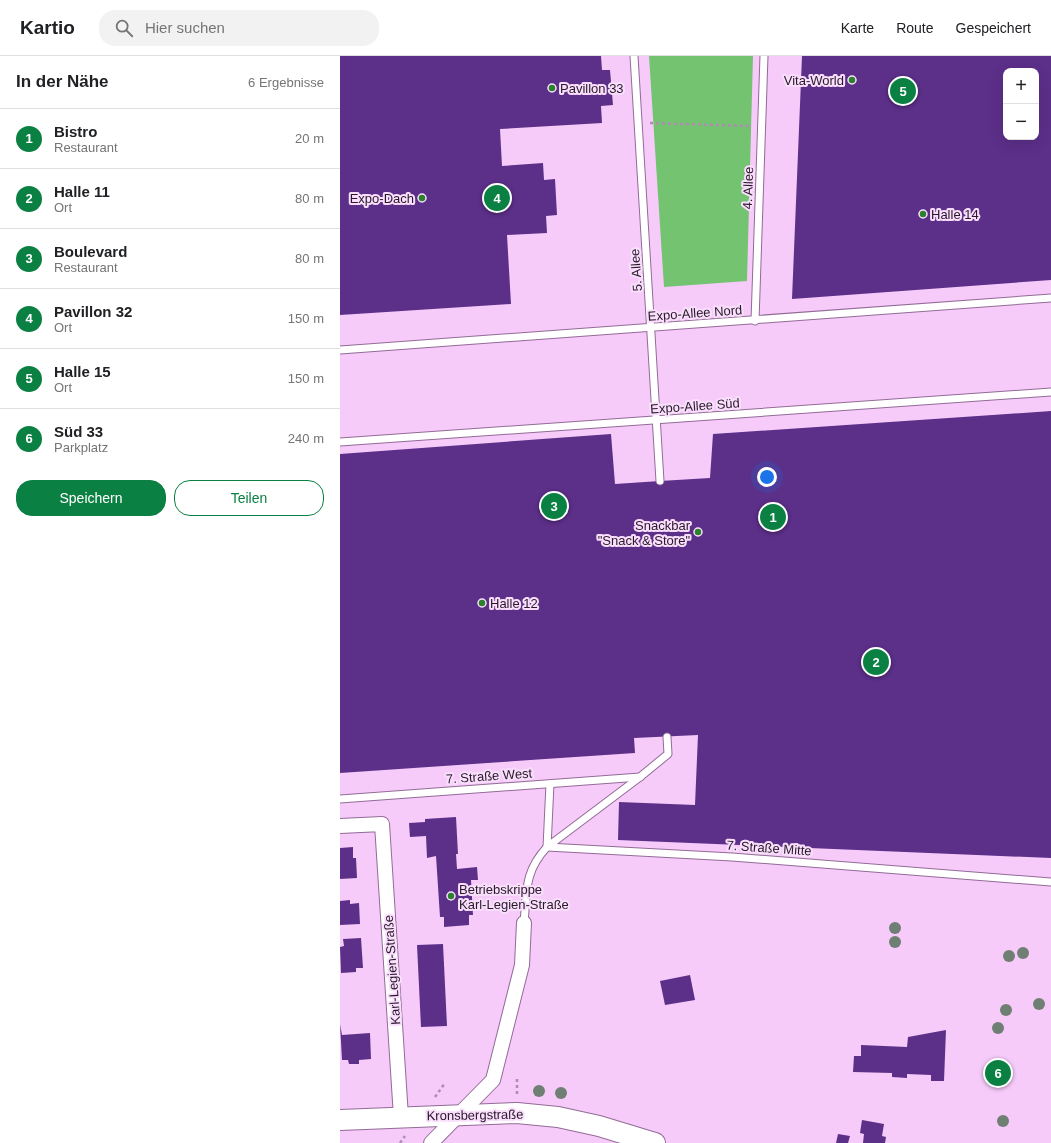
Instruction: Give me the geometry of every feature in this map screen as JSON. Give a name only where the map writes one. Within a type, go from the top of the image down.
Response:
[{"type":"main road","name":"Kronsbergstraße","points":[[340,1120],[458,1114],[517,1113],[558,1117],[599,1126],[654,1143]]},
{"type":"street","name":"Karl-Legien-Straße","points":[[340,826],[382,824],[401,1117]]},
{"type":"street","points":[[430,1143],[493,1080],[522,965],[524,922]]},
{"type":"lane","name":"5. Allee","points":[[634,56],[652,328],[660,482]]},
{"type":"lane","name":"4. Allee","points":[[755,321],[764,56]]},
{"type":"lane","name":"Expo-Allee Nord","points":[[340,350],[755,321],[1051,298]]},
{"type":"lane","name":"Expo-Allee Süd","points":[[340,442],[657,421],[1051,392]]},
{"type":"lane","points":[[524,922],[529,876],[536,860],[547,848],[668,754],[667,737]]},
{"type":"lane","name":"7. Straße West","points":[[340,799],[640,777]]},
{"type":"lane","points":[[547,848],[550,784]]},
{"type":"lane","name":"7. Straße Mitte","points":[[547,848],[732,857],[1051,882]]},
{"type":"path","points":[[638,123],[762,126]]},
{"type":"green space","points":[[649,56],[753,56],[747,281],[664,287]]},
{"type":"building","name":"Expo-Dach","points":[[340,56],[601,56],[602,70],[610,70],[613,105],[601,106],[602,123],[500,129],[502,166],[543,163],[544,180],[555,179],[557,215],[546,216],[547,233],[507,235],[511,304],[340,315]]},
{"type":"building","name":"Halle 14","points":[[802,56],[1051,56],[1051,280],[792,299]]},
{"type":"building","points":[[1051,411],[1051,858],[618,840],[619,802],[695,805],[698,735],[634,738],[635,753],[340,773],[340,454],[611,434],[615,484],[710,478],[713,434]]},
{"type":"building","points":[[456,817],[458,854],[456,854],[457,869],[477,867],[478,880],[471,880],[473,915],[469,915],[469,925],[444,927],[444,917],[440,917],[436,856],[427,858],[426,836],[410,837],[409,823],[425,822],[425,819]]},
{"type":"building","points":[[353,847],[353,858],[356,858],[357,878],[340,879],[340,848]]},
{"type":"building","points":[[350,900],[350,904],[359,903],[360,924],[340,925],[340,901]]},
{"type":"building","points":[[361,938],[363,968],[356,968],[356,972],[341,973],[340,947],[344,946],[343,939]]},
{"type":"building","points":[[443,944],[447,1026],[421,1027],[417,945]]},
{"type":"building","points":[[690,975],[695,1000],[665,1005],[660,981]]},
{"type":"building","points":[[340,1024],[342,1035],[370,1033],[371,1059],[359,1060],[359,1064],[349,1064],[348,1060],[342,1060]]},
{"type":"building","points":[[946,1030],[944,1081],[931,1081],[931,1075],[907,1074],[907,1078],[892,1077],[892,1073],[853,1072],[854,1056],[861,1056],[861,1045],[907,1047],[908,1037]]},
{"type":"building","points":[[862,1120],[884,1124],[882,1136],[886,1137],[885,1143],[863,1143],[864,1134],[860,1133]]},
{"type":"building","points":[[838,1134],[850,1136],[848,1143],[836,1143]]},
{"type":"place","name":"Vita-World","points":[[852,80]]},
{"type":"place","name":"Pavillon 33","points":[[552,88]]},
{"type":"place","name":"Halle 15","points":[[903,91]]},
{"type":"place","name":"Expo-Dach","points":[[422,198]]},
{"type":"place","name":"Pavillon 32","points":[[497,198]]},
{"type":"place","name":"Halle 14","points":[[923,214]]},
{"type":"place","name":"Boulevard","points":[[554,506]]},
{"type":"place","name":"Bistro","points":[[773,517]]},
{"type":"place","name":"Snackbar \"Snack & Store\"","points":[[698,532]]},
{"type":"place","name":"Halle 12","points":[[482,603]]},
{"type":"place","name":"Halle 11","points":[[876,662]]},
{"type":"place","name":"Betriebskrippe Karl-Legien-Straße","points":[[451,896]]},
{"type":"place","name":"Süd 33","points":[[998,1073]]}]
